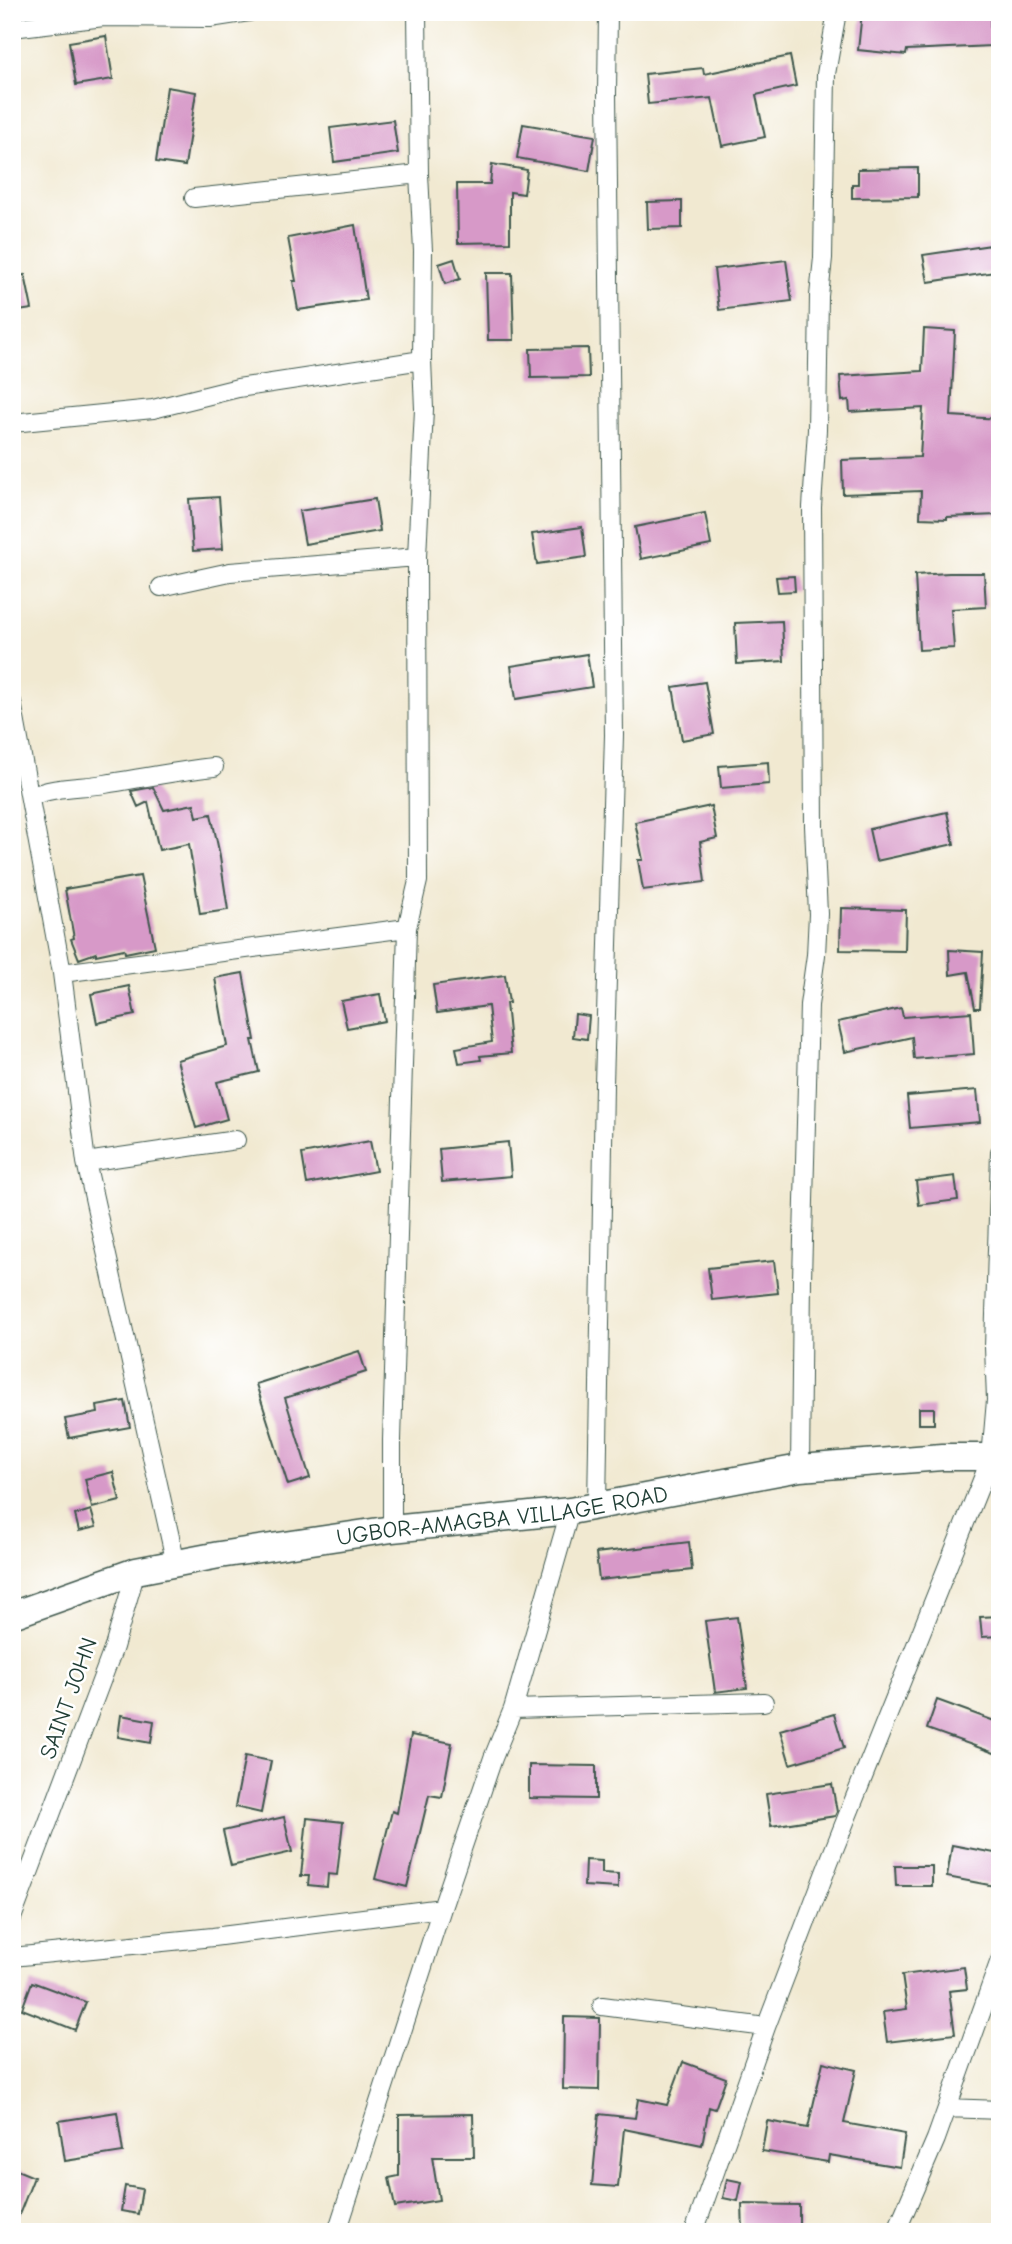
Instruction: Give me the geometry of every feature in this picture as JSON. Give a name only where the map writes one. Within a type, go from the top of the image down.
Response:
[{"type":"street","points":[[12,29],[104,18],[210,19],[249,12]]},
{"type":"street","points":[[392,1530],[392,1440],[407,928],[418,881],[417,557],[424,409],[423,251],[416,12]]},
{"type":"street","points":[[597,1506],[604,1084],[614,735],[608,12]]},
{"type":"street","points":[[800,1468],[809,1005],[818,914],[814,826],[812,507],[817,430],[819,296],[823,258],[826,74],[837,12]]},
{"type":"street","points":[[194,198],[419,174]]},
{"type":"street","points":[[12,424],[153,409],[238,388],[422,360]]},
{"type":"street","points":[[161,587],[230,572],[417,557]]},
{"type":"street","points":[[12,702],[62,973],[86,1162],[176,1564]]},
{"type":"street","points":[[30,797],[42,792],[214,767]]},
{"type":"street","points":[[62,973],[407,928]]},
{"type":"street","points":[[86,1162],[236,1140]]},
{"type":"street","points":[[694,2232],[766,2027],[872,1753],[995,1457],[994,1347],[1000,1152]]},
{"type":"street","name":"UGBOR-AMAGBA VILLAGE ROAD","points":[[12,1615],[136,1571],[176,1564],[392,1530],[569,1511],[800,1468],[942,1457],[995,1457]]},
{"type":"street","points":[[337,2232],[442,1908],[493,1758],[513,1709],[569,1511]]},
{"type":"street","name":"SAINT JOHN","points":[[12,1918],[114,1647],[136,1571]]},
{"type":"street","points":[[513,1709],[764,1702]]},
{"type":"street","points":[[12,1957],[213,1937],[442,1908]]},
{"type":"street","points":[[896,2232],[947,2108],[1000,1959]]},
{"type":"street","points":[[602,2006],[766,2027]]},
{"type":"street","points":[[947,2108],[1000,2110]]},
{"type":"building","points":[[862,12],[925,15],[990,13],[991,46],[907,50],[906,55],[858,50]]},
{"type":"building","points":[[106,36],[113,79],[76,85],[69,42]]},
{"type":"building","points":[[790,56],[796,86],[756,95],[765,137],[722,146],[712,98],[648,104],[645,74],[703,68],[704,74]]},
{"type":"building","points":[[167,87],[196,92],[185,166],[156,162]]},
{"type":"building","points":[[393,120],[398,153],[334,162],[330,128]]},
{"type":"building","points":[[523,124],[595,136],[589,171],[517,158]]},
{"type":"building","points":[[492,164],[527,170],[524,194],[510,192],[510,242],[458,243],[457,184],[490,184]]},
{"type":"building","points":[[918,168],[918,197],[852,198],[852,184],[858,184],[858,169]]},
{"type":"building","points":[[682,201],[682,228],[648,229],[647,202]]},
{"type":"building","points":[[355,225],[366,300],[298,310],[288,238]]},
{"type":"building","points":[[991,245],[995,272],[928,282],[923,255]]},
{"type":"building","points":[[454,259],[460,279],[445,284],[439,264]]},
{"type":"building","points":[[786,260],[792,301],[719,310],[714,269]]},
{"type":"building","points":[[486,273],[512,273],[514,340],[488,340]]},
{"type":"building","points":[[25,275],[32,309],[12,312],[12,277]]},
{"type":"building","points":[[924,329],[955,331],[951,416],[1000,419],[996,499],[998,515],[920,518],[921,491],[843,494],[842,460],[920,457],[923,408],[850,412],[849,400],[842,401],[840,376],[922,371]]},
{"type":"building","points":[[588,348],[589,377],[531,378],[530,349]]},
{"type":"building","points":[[219,497],[223,549],[193,551],[189,499]]},
{"type":"building","points":[[375,499],[380,531],[305,544],[299,511]]},
{"type":"building","points":[[705,513],[711,545],[641,559],[635,527]]},
{"type":"building","points":[[582,527],[586,557],[537,564],[532,534]]},
{"type":"building","points":[[984,573],[986,607],[951,609],[954,648],[919,650],[915,575]]},
{"type":"building","points":[[794,576],[795,591],[778,592],[776,577]]},
{"type":"building","points":[[782,621],[784,661],[737,664],[735,623]]},
{"type":"building","points":[[587,654],[592,687],[516,699],[511,666]]},
{"type":"building","points":[[705,682],[714,734],[682,740],[673,687]]},
{"type":"building","points":[[768,762],[769,784],[721,788],[719,766]]},
{"type":"building","points":[[153,787],[164,810],[194,804],[197,817],[211,814],[228,910],[200,914],[189,844],[159,850],[148,802],[138,807],[131,791]]},
{"type":"building","points":[[711,806],[717,838],[700,842],[705,882],[643,890],[638,860],[643,860],[635,822]]},
{"type":"building","points":[[947,812],[954,844],[876,861],[869,829]]},
{"type":"building","points":[[140,876],[155,947],[125,953],[124,949],[96,953],[79,959],[71,939],[74,938],[65,889]]},
{"type":"building","points":[[841,908],[906,910],[905,951],[840,950]]},
{"type":"building","points":[[949,950],[983,952],[980,1008],[975,1008],[968,972],[950,975]]},
{"type":"building","points":[[243,973],[259,1072],[217,1082],[227,1119],[196,1128],[177,1060],[227,1046],[215,978]]},
{"type":"building","points":[[505,975],[511,1053],[480,1056],[481,1060],[459,1063],[456,1048],[492,1042],[488,1006],[437,1013],[433,985]]},
{"type":"building","points":[[129,986],[135,1015],[97,1023],[91,994]]},
{"type":"building","points":[[380,994],[385,1021],[347,1028],[341,1001]]},
{"type":"building","points":[[901,1008],[903,1017],[971,1012],[974,1054],[914,1059],[912,1037],[845,1052],[838,1022]]},
{"type":"building","points":[[575,1014],[589,1016],[587,1039],[573,1037]]},
{"type":"building","points":[[977,1090],[980,1122],[910,1128],[907,1096]]},
{"type":"building","points":[[370,1141],[376,1171],[307,1184],[302,1154]]},
{"type":"building","points":[[508,1142],[511,1176],[442,1182],[439,1149]]},
{"type":"building","points":[[955,1176],[958,1200],[919,1205],[916,1181]]},
{"type":"building","points":[[774,1261],[778,1293],[712,1300],[708,1268]]},
{"type":"building","points":[[359,1351],[366,1372],[285,1398],[310,1478],[288,1485],[256,1384]]},
{"type":"building","points":[[125,1401],[130,1427],[69,1438],[65,1419],[98,1413],[97,1406]]},
{"type":"building","points":[[919,1408],[934,1408],[934,1424],[919,1424]]},
{"type":"building","points":[[113,1472],[120,1501],[92,1508],[85,1479]]},
{"type":"building","points":[[91,1510],[96,1527],[79,1531],[75,1515]]},
{"type":"building","points":[[689,1542],[692,1570],[599,1580],[596,1553]]},
{"type":"building","points":[[1000,1616],[1000,1636],[982,1637],[980,1617]]},
{"type":"building","points":[[737,1617],[747,1688],[715,1692],[705,1621]]},
{"type":"building","points":[[937,1700],[1000,1723],[1000,1755],[927,1729]]},
{"type":"building","points":[[834,1714],[844,1748],[790,1764],[780,1730]]},
{"type":"building","points":[[121,1715],[154,1721],[151,1743],[118,1737]]},
{"type":"building","points":[[411,1735],[452,1743],[442,1797],[429,1795],[407,1887],[375,1879],[392,1811],[397,1813]]},
{"type":"building","points":[[245,1756],[271,1761],[261,1813],[235,1807]]},
{"type":"building","points":[[529,1765],[596,1766],[596,1799],[529,1798]]},
{"type":"building","points":[[832,1784],[837,1812],[835,1816],[771,1826],[766,1794]]},
{"type":"building","points":[[284,1817],[292,1852],[231,1866],[223,1831]]},
{"type":"building","points":[[307,1818],[343,1822],[337,1875],[328,1874],[327,1887],[308,1885],[309,1876],[301,1876]]},
{"type":"building","points":[[952,1845],[1000,1854],[1000,1887],[947,1877]]},
{"type":"building","points":[[585,1860],[602,1861],[602,1873],[618,1874],[618,1888],[584,1886]]},
{"type":"building","points":[[895,1866],[932,1866],[932,1886],[896,1886]]},
{"type":"building","points":[[964,1967],[967,1989],[949,1991],[955,2034],[887,2042],[883,2012],[907,2009],[902,1975]]},
{"type":"building","points":[[32,1982],[86,2002],[75,2030],[22,2009]]},
{"type":"building","points":[[564,2017],[600,2018],[599,2090],[563,2089]]},
{"type":"building","points":[[683,2062],[726,2078],[715,2109],[709,2107],[702,2145],[624,2129],[618,2187],[592,2185],[599,2114],[635,2118],[638,2099],[667,2105]]},
{"type":"building","points":[[823,2062],[856,2070],[844,2123],[905,2134],[900,2167],[829,2155],[828,2162],[762,2151],[767,2121],[808,2128]]},
{"type":"building","points":[[117,2112],[123,2152],[65,2161],[59,2121]]},
{"type":"building","points":[[473,2114],[474,2157],[432,2157],[439,2200],[395,2207],[389,2178],[399,2176],[399,2115]]},
{"type":"building","points":[[12,2168],[34,2177],[13,2230],[12,2230]]},
{"type":"building","points":[[727,2179],[742,2182],[738,2201],[723,2198]]},
{"type":"building","points":[[125,2186],[142,2189],[138,2214],[121,2211]]},
{"type":"building","points":[[742,2204],[799,2205],[799,2232],[743,2232]]}]
